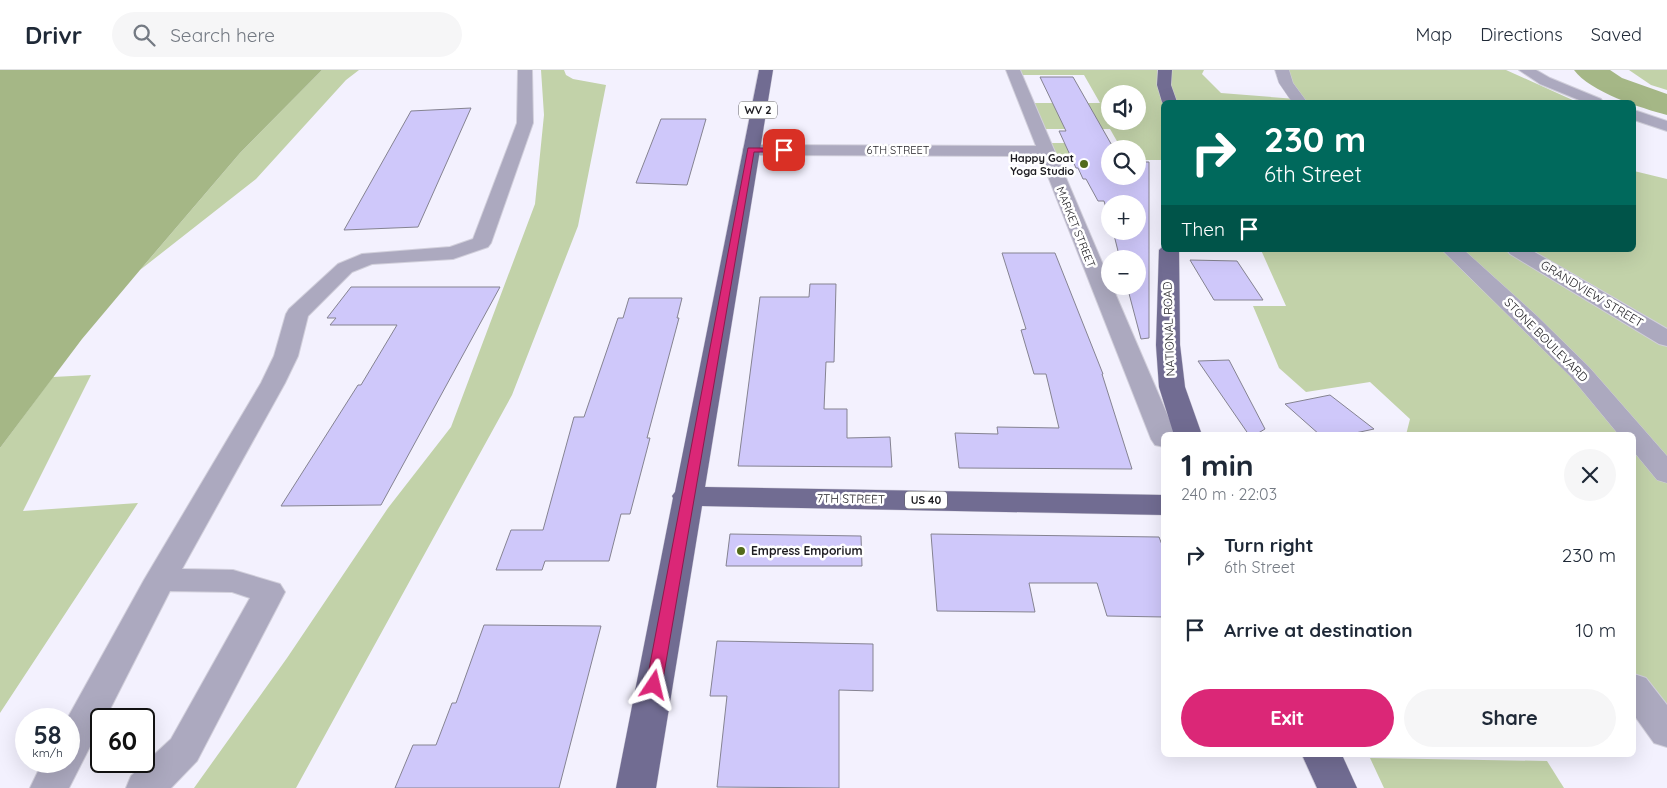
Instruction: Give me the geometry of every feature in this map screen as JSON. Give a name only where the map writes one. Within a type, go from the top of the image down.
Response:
[{"type":"main road","name":"WV 2","points":[[687,496],[766,70]]},
{"type":"main road","points":[[1165,70],[1164,85],[1169,100]]},
{"type":"main road","name":"NATIONAL ROAD","points":[[1168,252],[1168,345],[1172,387],[1187,432]]},
{"type":"main road","points":[[636,788],[687,496]]},
{"type":"main road","name":"7TH STREET","points":[[687,496],[1161,505]]},
{"type":"main road","points":[[1323,757],[1337,788]]},
{"type":"street","points":[[80,730],[160,580],[273,383],[286,356],[297,314],[345,268],[369,258],[453,253],[481,243],[525,123],[525,70]]},
{"type":"street","name":"MARKET STREET","points":[[1014,70],[1161,432]]},
{"type":"street","points":[[1282,70],[1286,83],[1299,100]]},
{"type":"street","points":[[1526,70],[1544,81],[1591,100]]},
{"type":"street","points":[[1636,116],[1667,126]]},
{"type":"street","name":"6TH STREET","points":[[751,150],[1046,151]]},
{"type":"street","name":"STONE BOULEVARD","points":[[1454,252],[1580,372],[1631,432]]},
{"type":"street","name":"GRANDVIEW STREET","points":[[1520,252],[1667,339]]},
{"type":"street","name":"STONE BOULEVARD","points":[[1636,437],[1667,474]]},
{"type":"street","points":[[145,788],[184,750],[269,592],[233,581],[160,580]]},
{"type":"street","points":[[1636,691],[1667,732]]},
{"type":"street","points":[[49,788],[57,773]]},
{"type":"shaded area","points":[[0,70],[322,70],[240,153],[140,270],[82,339],[0,448]]},
{"type":"shaded area","points":[[322,70],[359,70],[346,80],[256,179],[140,270],[240,153]]},
{"type":"shaded area","points":[[541,70],[564,70],[566,75],[573,79],[606,85],[578,226],[512,395],[296,788],[194,788],[287,658],[388,508],[451,427],[535,204],[544,115]]},
{"type":"shaded area","points":[[1013,70],[1204,70],[1202,74],[1221,93],[1296,99],[1282,70],[1506,70],[1573,100],[1161,100],[1161,160],[1146,160],[1146,140],[1116,140],[1111,130],[1146,130],[1146,85],[1101,85],[1101,129],[1037,129],[1026,103],[1100,103],[1084,75],[1015,75]]},
{"type":"shaded area","points":[[1629,70],[1667,70],[1667,90],[1651,85]]},
{"type":"shaded area","points":[[1042,143],[1101,143],[1101,160],[1049,159]]},
{"type":"shaded area","points":[[1636,171],[1667,179],[1667,732],[1636,691],[1636,432],[1407,432],[1410,419],[1370,382],[1306,392],[1279,368],[1253,306],[1286,306],[1262,252],[1636,252]]},
{"type":"shaded area","points":[[91,375],[23,511],[138,503],[0,713],[0,448],[53,377]]},
{"type":"shaded area","points":[[1370,758],[1547,761],[1564,788],[1384,788]]},
{"type":"building","points":[[1040,77],[1073,77],[1101,126],[1101,130],[1103,130],[1109,140],[1101,140],[1101,185],[1146,185],[1146,162],[1149,162],[1149,338],[1141,339],[1129,295],[1146,295],[1146,250],[1118,250],[1115,240],[1146,240],[1146,195],[1101,195],[1101,201],[1098,201],[1086,179],[1083,179],[1078,168],[1076,168],[1059,131],[1066,131]]},
{"type":"building","points":[[471,108],[418,227],[344,230],[411,111]]},
{"type":"building","points":[[661,119],[706,119],[687,185],[636,183]]},
{"type":"building","points":[[1002,253],[1055,253],[1103,374],[1132,469],[959,468],[955,433],[998,434],[997,427],[1059,428],[1046,374],[1034,374],[1021,330],[1026,329]]},
{"type":"building","points":[[1190,260],[1237,261],[1263,300],[1214,300]]},
{"type":"building","points":[[810,284],[836,284],[834,362],[826,362],[824,409],[847,409],[847,438],[890,437],[892,467],[738,466],[760,297],[809,297]]},
{"type":"building","points":[[351,287],[500,287],[381,505],[281,506],[358,385],[361,385],[397,325],[330,325],[336,318],[327,318]]},
{"type":"building","points":[[629,298],[682,298],[677,318],[679,318],[647,438],[650,438],[630,514],[621,514],[609,561],[545,561],[542,570],[496,570],[511,530],[543,530],[574,417],[584,417],[618,318],[623,318]]},
{"type":"building","points":[[1229,360],[1265,429],[1260,432],[1247,432],[1198,361]]},
{"type":"building","points":[[1330,395],[1374,429],[1360,432],[1317,432],[1285,404]]},
{"type":"building","points":[[730,534],[861,536],[862,566],[726,566]]},
{"type":"building","points":[[931,534],[1159,537],[1161,542],[1161,617],[1107,616],[1097,583],[1029,583],[1035,612],[937,611]]},
{"type":"building","points":[[484,625],[601,626],[559,788],[395,788],[413,745],[436,745],[452,703],[456,703]]},
{"type":"building","points":[[717,641],[873,644],[873,691],[839,690],[839,788],[717,787],[727,696],[710,696]]},
{"type":"waterway","points":[[1589,70],[1611,84],[1667,105]]},
{"type":"place","name":"Happy Goat Yoga Studio","points":[[1084,164]]},
{"type":"place","name":"Empress Emporium","points":[[741,551]]},
{"type":"route","points":[[654,685],[751,150],[784,150]]}]
